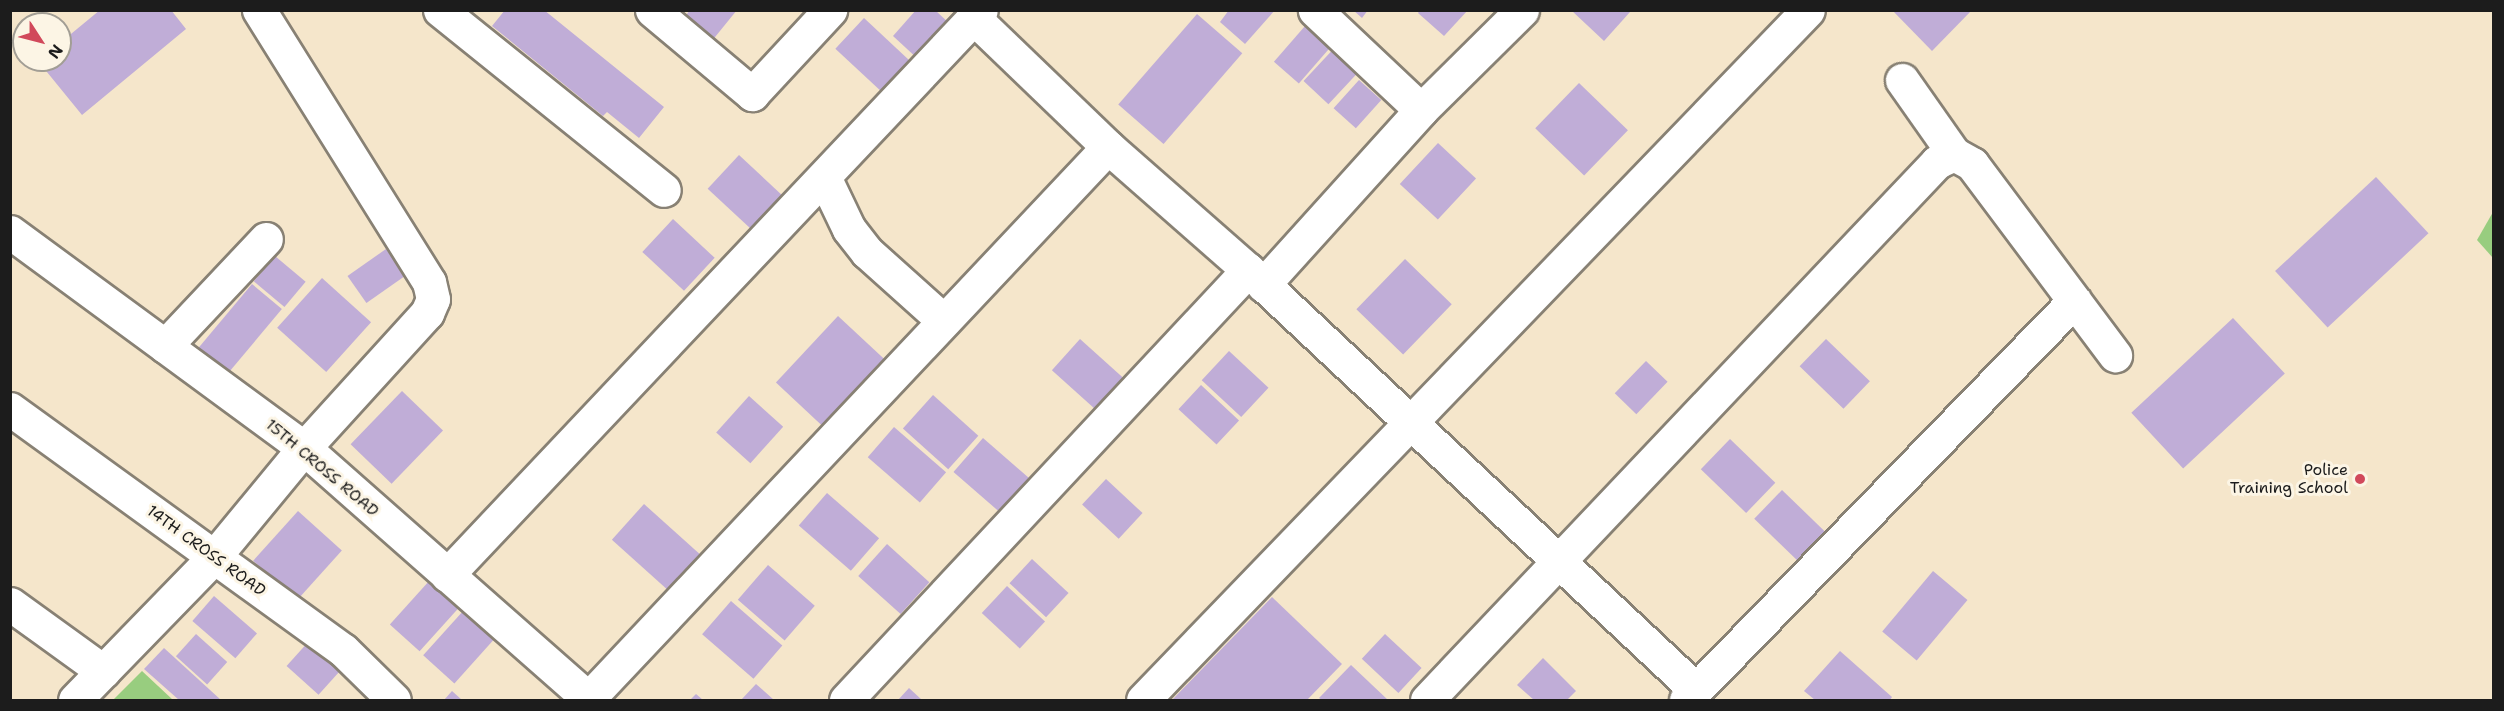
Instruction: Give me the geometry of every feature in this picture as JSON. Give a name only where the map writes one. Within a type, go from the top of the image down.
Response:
[{"type":"street","points":[[75,700],[213,557],[304,448],[427,313],[433,299],[429,282],[259,10]]},
{"type":"street","points":[[440,10],[664,190]]},
{"type":"street","points":[[652,10],[752,94],[830,10]]},
{"type":"street","points":[[1315,10],[1421,110]]},
{"type":"street","points":[[1143,700],[1413,424],[1808,10]]},
{"type":"street","points":[[846,700],[1514,13]]},
{"type":"street","points":[[447,575],[825,179],[922,69],[977,14],[1108,147],[1256,277],[1413,424],[1558,562],[1691,695],[2074,301]]},
{"type":"street","points":[[1902,80],[1954,154],[1972,164],[2115,356]]},
{"type":"street","points":[[589,700],[1108,147]]},
{"type":"street","points":[[1427,700],[1936,162],[1954,154]]},
{"type":"street","points":[[825,179],[849,229],[867,252],[944,321]]},
{"type":"street","name":"15TH CROSS ROAD","points":[[10,232],[304,448],[589,700]]},
{"type":"street","points":[[165,346],[266,239]]},
{"type":"street","name":"14TH CROSS ROAD","points":[[10,409],[343,650],[394,700]]},
{"type":"street","points":[[10,604],[103,671]]},
{"type":"green space","points":[[2493,212],[2493,258],[2477,240]]},
{"type":"green space","points":[[142,671],[173,700],[113,700]]},
{"type":"building","points":[[100,10],[171,10],[186,29],[82,115],[47,72],[72,72],[72,33]]},
{"type":"building","points":[[505,10],[544,10],[664,107],[639,138],[607,112],[603,116],[492,26]]},
{"type":"building","points":[[690,10],[737,10],[711,42],[683,19]]},
{"type":"building","points":[[916,10],[935,10],[951,25],[919,60],[893,36]]},
{"type":"building","points":[[1229,10],[1275,10],[1245,44],[1220,22]]},
{"type":"building","points":[[1353,10],[1368,10],[1362,18]]},
{"type":"building","points":[[1420,10],[1468,10],[1444,36],[1418,13]]},
{"type":"building","points":[[1571,10],[1629,10],[1630,12],[1604,41]]},
{"type":"building","points":[[1892,10],[1972,10],[1932,51]]},
{"type":"building","points":[[1197,14],[1242,53],[1164,144],[1118,105]]},
{"type":"building","points":[[864,18],[911,62],[882,92],[835,49]]},
{"type":"building","points":[[1312,18],[1337,40],[1299,83],[1274,62]]},
{"type":"building","points":[[1339,43],[1364,66],[1328,104],[1304,81]]},
{"type":"building","points":[[1359,80],[1381,100],[1356,128],[1334,108]]},
{"type":"building","points":[[1579,83],[1628,130],[1584,176],[1535,128]]},
{"type":"building","points":[[1438,143],[1476,178],[1438,219],[1400,184]]},
{"type":"building","points":[[739,155],[785,198],[754,232],[708,189]]},
{"type":"building","points":[[2376,177],[2429,233],[2328,327],[2275,271]]},
{"type":"building","points":[[673,219],[715,258],[684,291],[642,252]]},
{"type":"building","points":[[386,249],[405,276],[366,303],[347,276]]},
{"type":"building","points":[[275,256],[306,282],[284,307],[254,281]]},
{"type":"building","points":[[1405,259],[1452,304],[1403,355],[1356,309]]},
{"type":"building","points":[[322,278],[371,322],[326,372],[277,328]]},
{"type":"building","points":[[252,284],[282,309],[226,376],[196,351]]},
{"type":"building","points":[[838,316],[891,365],[829,432],[776,383]]},
{"type":"building","points":[[2233,318],[2285,374],[2183,468],[2131,413]]},
{"type":"building","points":[[1080,339],[1128,382],[1099,413],[1052,370]]},
{"type":"building","points":[[1826,339],[1870,381],[1843,409],[1800,366]]},
{"type":"building","points":[[1229,351],[1268,388],[1241,417],[1202,380]]},
{"type":"building","points":[[1646,361],[1668,382],[1636,414],[1615,393]]},
{"type":"building","points":[[1201,385],[1239,420],[1217,445],[1178,409]]},
{"type":"building","points":[[402,391],[443,431],[392,484],[351,444]]},
{"type":"building","points":[[933,395],[978,436],[948,469],[903,428]]},
{"type":"building","points":[[749,396],[783,427],[750,463],[716,432]]},
{"type":"building","points":[[894,427],[946,472],[920,502],[868,457]]},
{"type":"building","points":[[983,438],[1035,483],[1006,517],[953,472]]},
{"type":"building","points":[[1730,439],[1775,483],[1746,513],[1701,469]]},
{"type":"building","points":[[1106,479],[1143,513],[1119,539],[1082,505]]},
{"type":"building","points":[[1782,490],[1829,535],[1801,564],[1754,519]]},
{"type":"building","points":[[827,493],[879,538],[851,571],[799,525]]},
{"type":"building","points":[[644,504],[703,557],[671,593],[612,540]]},
{"type":"building","points":[[298,511],[342,550],[297,600],[253,561]]},
{"type":"building","points":[[887,544],[929,582],[901,614],[858,576]]},
{"type":"building","points":[[1032,559],[1069,593],[1046,617],[1009,583]]},
{"type":"building","points":[[768,565],[815,606],[785,640],[738,600]]},
{"type":"building","points":[[1933,571],[1967,600],[1917,660],[1882,632]]},
{"type":"building","points":[[430,580],[460,607],[420,651],[390,625]]},
{"type":"building","points":[[1007,586],[1045,621],[1020,649],[982,613]]},
{"type":"building","points":[[214,596],[257,633],[235,658],[192,621]]},
{"type":"building","points":[[1272,597],[1342,664],[1307,700],[1172,700]]},
{"type":"building","points":[[731,601],[782,646],[753,679],[702,634]]},
{"type":"building","points":[[464,610],[495,638],[454,683],[423,655]]},
{"type":"building","points":[[196,634],[227,662],[207,684],[176,656]]},
{"type":"building","points":[[1385,634],[1422,668],[1398,693],[1362,659]]},
{"type":"building","points":[[310,640],[342,669],[319,695],[287,666]]},
{"type":"building","points":[[164,648],[221,700],[179,700],[144,669]]},
{"type":"building","points":[[1840,651],[1892,697],[1890,700],[1815,700],[1804,691]]},
{"type":"building","points":[[1543,658],[1576,691],[1567,700],[1534,700],[1517,685]]},
{"type":"building","points":[[1351,665],[1388,700],[1322,700],[1319,698]]},
{"type":"building","points":[[756,684],[774,700],[741,700]]},
{"type":"building","points":[[909,688],[922,700],[898,700]]},
{"type":"building","points":[[452,691],[462,700],[444,700]]},
{"type":"building","points":[[696,694],[703,700],[690,700]]},
{"type":"place","name":"Police Training School","points":[[2360,479]]}]
